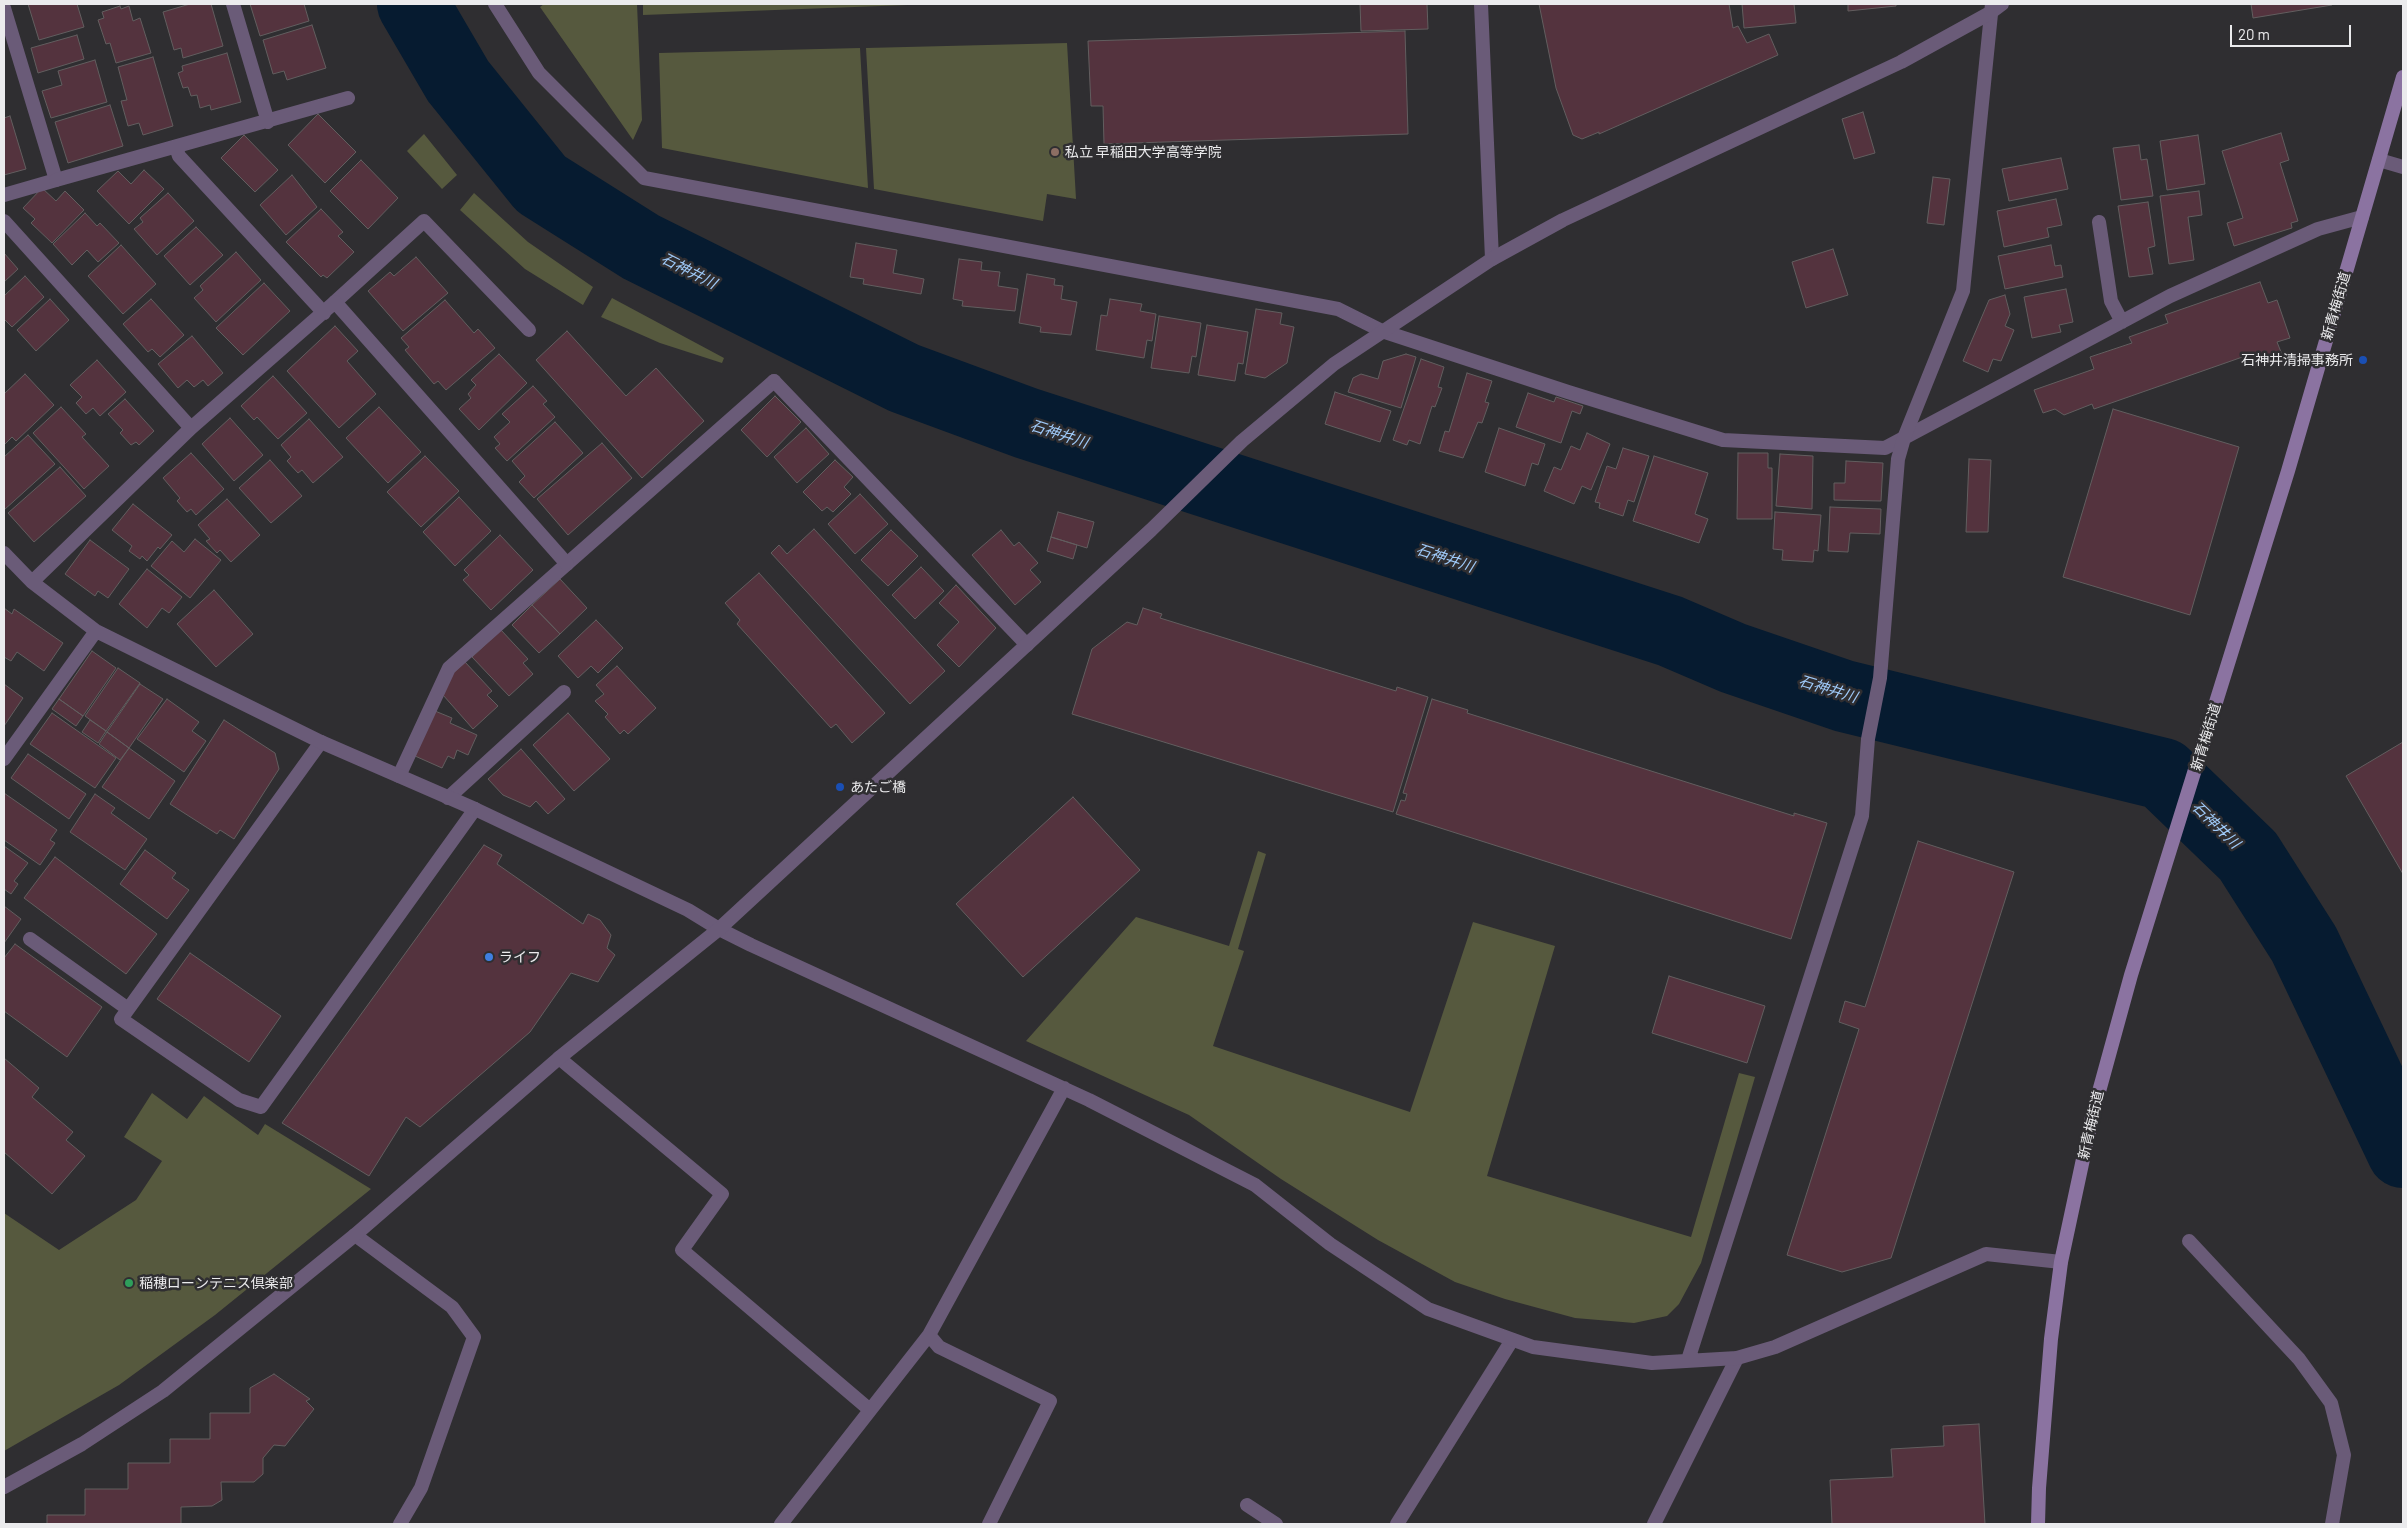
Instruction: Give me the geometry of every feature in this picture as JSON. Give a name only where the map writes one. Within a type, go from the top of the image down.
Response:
[{"type":"main road","name":"新青梅街道","points":[[2038,1524],[2039,1488],[2051,1339],[2061,1262],[2092,1117],[2131,975],[2224,681],[2403,77]]},
{"type":"street","points":[[232,4],[268,122]]},
{"type":"street","points":[[495,4],[539,73],[644,178],[1338,309],[1382,331],[1723,440],[1885,448],[2170,296],[2318,229],[2362,217]]},
{"type":"street","points":[[1481,4],[1492,259]]},
{"type":"street","points":[[4,1487],[82,1444],[163,1391],[355,1235],[559,1058],[719,929],[1151,530],[1234,449],[1286,402],[1382,331],[1492,259],[1563,220],[1901,62],[1991,8],[2002,4]]},
{"type":"street","points":[[4,8],[56,180]]},
{"type":"street","points":[[1688,1360],[1862,816],[1868,739],[1880,678],[1898,459],[1904,438],[1964,290],[1991,8]]},
{"type":"street","points":[[4,195],[348,98]]},
{"type":"street","points":[[176,148],[179,156],[324,313]]},
{"type":"street","points":[[2379,160],[2403,167]]},
{"type":"street","points":[[4,221],[191,428]]},
{"type":"street","points":[[32,582],[191,428],[324,313],[424,221],[529,330]]},
{"type":"street","points":[[2099,222],[2111,301],[2122,322]]},
{"type":"street","points":[[334,302],[567,564]]},
{"type":"street","points":[[399,776],[449,668],[774,381],[1027,645]]},
{"type":"street","points":[[4,552],[32,582],[96,630],[321,742],[475,809],[688,910],[719,929],[1064,1088],[1255,1184],[1330,1244],[1428,1308],[1512,1340],[1533,1347],[1652,1363],[1737,1358],[1775,1348],[1986,1254],[2061,1262]]},
{"type":"street","points":[[4,759],[96,630]]},
{"type":"street","points":[[448,798],[564,692]]},
{"type":"street","points":[[321,742],[121,1019],[240,1100],[261,1107],[475,809]]},
{"type":"street","points":[[30,939],[128,1009]]},
{"type":"street","points":[[559,1058],[722,1194],[682,1250],[870,1410]]},
{"type":"street","points":[[781,1524],[929,1335],[1064,1088]]},
{"type":"street","points":[[355,1235],[452,1307],[474,1337],[421,1488],[400,1524]]},
{"type":"street","points":[[2189,1241],[2299,1359],[2331,1403],[2344,1455],[2332,1524]]},
{"type":"street","points":[[929,1335],[939,1347],[1050,1401],[989,1524]]},
{"type":"street","points":[[1397,1524],[1512,1340]]},
{"type":"street","points":[[1654,1524],[1737,1358]]},
{"type":"street","points":[[1247,1505],[1276,1524]]},
{"type":"green space","points":[[544,4],[637,4],[642,120],[633,140],[540,7]]},
{"type":"green space","points":[[643,4],[934,4],[643,15]]},
{"type":"green space","points":[[1067,43],[1076,199],[1047,194],[1043,221],[874,189],[866,48]]},
{"type":"green space","points":[[860,48],[868,188],[662,148],[659,53]]},
{"type":"green space","points":[[424,134],[457,175],[442,189],[407,151]]},
{"type":"green space","points":[[474,193],[528,242],[593,287],[583,305],[525,269],[460,210]]},
{"type":"green space","points":[[612,298],[724,358],[722,363],[660,343],[601,317]]},
{"type":"green space","points":[[1258,851],[1266,854],[1238,949],[1244,951],[1213,1046],[1410,1112],[1473,922],[1555,946],[1487,1176],[1691,1237],[1739,1073],[1755,1077],[1701,1263],[1679,1304],[1667,1316],[1634,1323],[1575,1318],[1505,1299],[1455,1282],[1378,1240],[1281,1179],[1189,1115],[1026,1041],[1136,917],[1229,946]]},
{"type":"green space","name":"稲穂ローンテニス倶楽部","points":[[152,1093],[187,1119],[204,1096],[258,1135],[265,1124],[371,1189],[215,1315],[119,1385],[4,1451],[4,1213],[59,1250],[136,1200],[162,1161],[124,1137]]},
{"type":"building","points":[[28,4],[77,4],[84,27],[39,40]]},
{"type":"building","points":[[190,4],[211,4],[223,46],[183,58],[181,48],[174,50],[163,12]]},
{"type":"building","points":[[250,4],[304,4],[309,21],[260,36]]},
{"type":"building","points":[[1360,4],[1427,4],[1428,29],[1361,31]]},
{"type":"building","points":[[1539,4],[1729,4],[1733,28],[1738,26],[1747,43],[1769,34],[1778,55],[1599,134],[1599,132],[1582,139],[1573,135],[1556,88]]},
{"type":"building","points":[[1742,4],[1794,4],[1796,23],[1744,28]]},
{"type":"building","points":[[1848,4],[1896,4],[1896,6],[1848,11]]},
{"type":"building","points":[[2251,4],[2332,4],[2332,5],[2253,18]]},
{"type":"building","points":[[120,6],[121,9],[129,6],[133,21],[140,18],[151,53],[116,63],[110,43],[106,44],[98,20],[104,18],[102,12]]},
{"type":"building","points":[[312,25],[326,68],[287,80],[284,71],[273,74],[263,40]]},
{"type":"building","points":[[1405,31],[1408,134],[1104,144],[1103,106],[1091,106],[1088,41]]},
{"type":"building","points":[[77,35],[84,59],[38,73],[31,48]]},
{"type":"building","points":[[227,53],[241,102],[211,110],[210,105],[200,108],[197,95],[191,96],[188,87],[183,88],[178,73],[183,71],[182,66]]},
{"type":"building","points":[[153,57],[173,126],[143,135],[139,123],[128,126],[121,101],[127,100],[118,67]]},
{"type":"building","points":[[95,60],[107,102],[51,118],[42,91],[62,85],[58,71]]},
{"type":"building","points":[[110,105],[123,146],[68,163],[55,122]]},
{"type":"building","points":[[1863,112],[1875,153],[1854,159],[1842,119]]},
{"type":"building","points":[[318,114],[356,152],[325,183],[288,145]]},
{"type":"building","points":[[10,116],[26,169],[4,175],[4,118]]},
{"type":"building","points":[[2281,133],[2289,160],[2280,163],[2298,221],[2291,223],[2292,228],[2234,246],[2227,223],[2243,218],[2222,151]]},
{"type":"building","points":[[244,135],[278,170],[255,192],[221,158]]},
{"type":"building","points":[[2198,135],[2205,184],[2167,190],[2160,141]]},
{"type":"building","points":[[2139,145],[2141,160],[2147,159],[2153,196],[2121,200],[2113,148]]},
{"type":"building","points":[[2061,158],[2068,189],[2009,201],[2002,169]]},
{"type":"building","points":[[361,160],[398,198],[368,229],[330,191]]},
{"type":"building","points":[[144,170],[164,189],[129,224],[97,191],[118,171],[131,184]]},
{"type":"building","points":[[292,175],[317,207],[286,235],[260,205]]},
{"type":"building","points":[[1933,177],[1950,179],[1944,225],[1927,223]]},
{"type":"building","points":[[42,188],[56,201],[65,191],[84,210],[52,243],[31,223],[35,219],[23,208]]},
{"type":"building","points":[[2199,191],[2202,215],[2188,217],[2194,260],[2169,264],[2160,196]]},
{"type":"building","points":[[168,193],[194,221],[157,255],[134,229],[143,222],[140,218]]},
{"type":"building","points":[[2056,199],[2062,225],[2047,228],[2049,237],[2004,247],[1997,211]]},
{"type":"building","points":[[2148,202],[2155,246],[2148,248],[2153,274],[2129,277],[2118,206]]},
{"type":"building","points":[[321,209],[343,232],[338,236],[354,252],[327,278],[323,275],[321,277],[286,242]]},
{"type":"building","points":[[85,213],[97,226],[100,223],[119,243],[98,262],[87,250],[72,265],[53,244]]},
{"type":"building","points":[[196,227],[223,255],[190,285],[164,256]]},
{"type":"building","points":[[856,243],[897,250],[893,273],[924,279],[921,294],[863,284],[864,279],[850,277]]},
{"type":"building","points":[[121,245],[156,284],[123,314],[88,276]]},
{"type":"building","points":[[2051,245],[2055,266],[2061,265],[2063,277],[2005,289],[1998,256]]},
{"type":"building","points":[[1833,249],[1848,295],[1806,308],[1792,262]]},
{"type":"building","points":[[236,252],[261,280],[216,322],[194,298],[203,290],[200,286]]},
{"type":"building","points":[[4,253],[18,269],[4,282]]},
{"type":"building","points":[[416,257],[448,293],[403,331],[368,291],[390,272],[394,276]]},
{"type":"building","points":[[959,259],[982,262],[981,270],[1000,272],[998,286],[1018,289],[1015,311],[962,306],[963,301],[953,299]]},
{"type":"building","points":[[1027,274],[1055,279],[1054,285],[1063,286],[1061,299],[1077,302],[1071,335],[1040,332],[1041,327],[1019,323]]},
{"type":"building","points":[[25,276],[44,297],[12,327],[4,319],[4,296]]},
{"type":"building","points":[[2260,282],[2268,303],[2277,300],[2290,338],[2277,342],[2283,357],[2255,367],[2251,354],[2094,409],[2092,404],[2064,415],[2055,409],[2043,413],[2034,390],[2094,369],[2090,357],[2132,343],[2129,337],[2168,323],[2165,315]]},
{"type":"building","points":[[264,283],[290,311],[243,355],[216,328]]},
{"type":"building","points":[[2066,289],[2073,322],[2059,325],[2061,332],[2032,338],[2024,297]]},
{"type":"building","points":[[2005,295],[2010,314],[2005,326],[2014,330],[2001,361],[1993,359],[1988,372],[1963,361],[1989,300]]},
{"type":"building","points":[[50,299],[69,320],[36,351],[17,330]]},
{"type":"building","points":[[151,299],[184,335],[160,357],[152,349],[148,352],[123,324]]},
{"type":"building","points":[[1110,299],[1142,304],[1140,311],[1156,314],[1152,341],[1147,340],[1144,358],[1096,350],[1101,315],[1107,316]]},
{"type":"building","points":[[445,300],[474,333],[478,329],[495,348],[446,390],[438,381],[434,384],[405,350],[409,347],[401,338]]},
{"type":"building","points":[[1256,309],[1282,313],[1280,324],[1294,327],[1287,363],[1265,378],[1245,374]]},
{"type":"building","points":[[1159,316],[1201,323],[1196,357],[1192,356],[1189,373],[1151,368]]},
{"type":"building","points":[[1207,325],[1248,332],[1243,364],[1238,363],[1235,381],[1198,375]]},
{"type":"building","points":[[335,326],[358,351],[347,361],[376,394],[339,428],[287,371]]},
{"type":"building","points":[[567,331],[626,396],[656,368],[704,421],[642,478],[536,360]]},
{"type":"building","points":[[192,336],[223,373],[208,386],[203,380],[194,387],[187,380],[178,388],[158,364]]},
{"type":"building","points":[[499,354],[527,383],[479,430],[459,409],[471,398],[468,394],[476,385],[471,380]]},
{"type":"building","points":[[1406,354],[1416,357],[1401,408],[1348,392],[1353,378],[1361,374],[1378,379],[1383,361]]},
{"type":"building","points":[[1421,359],[1444,367],[1438,387],[1442,388],[1435,407],[1432,406],[1420,444],[1409,440],[1407,445],[1393,440]]},
{"type":"building","points":[[97,360],[126,392],[100,416],[93,408],[86,414],[76,403],[82,397],[70,385]]},
{"type":"building","points":[[1467,373],[1492,381],[1485,402],[1489,403],[1482,423],[1478,422],[1463,458],[1439,451],[1445,431],[1449,432]]},
{"type":"building","points":[[25,374],[54,405],[16,441],[12,437],[4,445],[4,394]]},
{"type":"building","points":[[273,376],[307,413],[278,439],[257,417],[254,420],[241,406]]},
{"type":"building","points":[[533,386],[547,401],[543,404],[555,417],[507,461],[495,448],[500,444],[494,437],[510,422],[502,414]]},
{"type":"building","points":[[1335,392],[1391,411],[1380,442],[1325,424]]},
{"type":"building","points":[[1528,393],[1554,402],[1556,397],[1583,406],[1580,414],[1572,411],[1561,443],[1516,427]]},
{"type":"building","points":[[775,396],[801,422],[767,457],[741,430]]},
{"type":"building","points":[[125,399],[154,431],[139,445],[136,442],[131,445],[120,433],[123,430],[108,414]]},
{"type":"building","points":[[61,407],[86,434],[82,437],[109,466],[84,489],[33,433]]},
{"type":"building","points":[[379,407],[421,452],[388,483],[346,438]]},
{"type":"building","points":[[2113,409],[2239,447],[2190,615],[2063,577]]},
{"type":"building","points":[[230,418],[263,455],[234,481],[202,444]]},
{"type":"building","points":[[309,419],[343,457],[313,483],[302,470],[298,473],[287,461],[291,457],[281,445]]},
{"type":"building","points":[[555,422],[583,453],[534,498],[519,482],[525,476],[512,461]]},
{"type":"building","points":[[806,428],[829,454],[797,483],[774,457]]},
{"type":"building","points":[[1499,428],[1545,444],[1538,465],[1532,463],[1525,486],[1485,472]]},
{"type":"building","points":[[1587,433],[1610,444],[1591,490],[1582,486],[1574,504],[1544,491],[1554,467],[1561,470],[1571,446],[1580,450]]},
{"type":"building","points":[[28,435],[55,464],[4,510],[4,457]]},
{"type":"building","points":[[602,443],[632,478],[568,535],[537,499]]},
{"type":"building","points":[[1623,448],[1649,456],[1634,502],[1628,500],[1623,516],[1599,508],[1600,503],[1595,502],[1607,466],[1616,469]]},
{"type":"building","points":[[191,453],[224,489],[196,515],[191,509],[187,512],[177,501],[180,498],[163,478]]},
{"type":"building","points":[[1738,453],[1768,453],[1768,468],[1772,468],[1772,519],[1737,519]]},
{"type":"building","points":[[1780,454],[1813,456],[1812,509],[1776,506]]},
{"type":"building","points":[[425,456],[459,491],[421,527],[387,492]]},
{"type":"building","points":[[1654,456],[1708,473],[1695,514],[1708,519],[1699,543],[1633,521]]},
{"type":"building","points":[[1969,459],[1991,460],[1988,532],[1966,532]]},
{"type":"building","points":[[270,460],[302,496],[271,523],[239,488]]},
{"type":"building","points":[[835,460],[853,477],[844,487],[851,494],[833,512],[827,507],[822,511],[803,492]]},
{"type":"building","points":[[1846,461],[1883,463],[1881,501],[1834,500],[1834,483],[1845,483]]},
{"type":"building","points":[[60,467],[86,496],[34,542],[8,513]]},
{"type":"building","points":[[860,494],[888,524],[855,554],[828,524]]},
{"type":"building","points":[[459,497],[491,531],[455,566],[423,532]]},
{"type":"building","points":[[227,499],[260,535],[231,562],[220,550],[217,553],[206,541],[210,539],[198,525]]},
{"type":"building","points":[[133,504],[172,535],[160,549],[158,547],[147,561],[142,556],[140,559],[129,551],[132,546],[112,530]]},
{"type":"building","points":[[1830,507],[1881,509],[1880,534],[1850,533],[1848,552],[1828,551]]},
{"type":"building","points":[[1058,512],[1094,522],[1087,548],[1051,537]]},
{"type":"building","points":[[1775,512],[1821,515],[1818,551],[1814,550],[1813,562],[1782,560],[1783,550],[1773,549]]},
{"type":"building","points":[[814,529],[945,671],[910,704],[771,553],[779,545],[787,554]]},
{"type":"building","points":[[891,530],[918,556],[888,586],[861,560]]},
{"type":"building","points":[[1001,530],[1014,546],[1019,542],[1038,563],[1030,570],[1041,582],[1015,605],[972,555]]},
{"type":"building","points":[[500,535],[533,570],[491,610],[463,580],[469,575],[464,570]]},
{"type":"building","points":[[1051,537],[1077,545],[1073,559],[1047,551]]},
{"type":"building","points":[[195,539],[221,560],[190,598],[151,566],[172,541],[184,552]]},
{"type":"building","points":[[90,540],[129,569],[108,598],[98,591],[95,596],[65,574]]},
{"type":"building","points":[[921,567],[944,591],[915,619],[892,595]]},
{"type":"building","points":[[147,569],[182,597],[169,613],[162,608],[147,628],[119,604]]},
{"type":"building","points":[[759,573],[885,713],[852,743],[836,724],[831,728],[737,624],[740,620],[725,603]]},
{"type":"building","points":[[560,579],[587,608],[560,634],[532,605]]},
{"type":"building","points":[[956,585],[996,628],[959,667],[937,645],[959,622],[939,603]]},
{"type":"building","points":[[214,590],[253,634],[216,667],[177,624]]},
{"type":"building","points":[[532,605],[560,634],[539,653],[512,625]]},
{"type":"building","points":[[4,608],[12,614],[14,609],[63,643],[44,671],[17,652],[11,661],[4,657]]},
{"type":"building","points":[[1143,608],[1162,614],[1160,618],[1396,691],[1397,687],[1428,697],[1393,812],[1072,714],[1092,649],[1127,622],[1137,625]]},
{"type":"building","points":[[596,620],[623,648],[598,673],[591,666],[578,678],[558,656]]},
{"type":"building","points":[[501,630],[528,659],[523,663],[533,674],[509,696],[472,657]]},
{"type":"building","points":[[92,651],[116,668],[83,716],[59,699]]},
{"type":"building","points":[[465,662],[492,691],[487,695],[498,706],[473,729],[443,695],[447,679]]},
{"type":"building","points":[[617,666],[656,708],[628,734],[624,730],[620,734],[605,717],[608,714],[595,701],[604,694],[596,685]]},
{"type":"building","points":[[118,668],[140,683],[106,731],[85,716]]},
{"type":"building","points":[[4,684],[23,698],[4,726]]},
{"type":"building","points":[[140,684],[163,699],[129,748],[107,732]]},
{"type":"building","points":[[59,699],[83,716],[76,726],[52,709]]},
{"type":"building","points":[[167,699],[199,722],[192,731],[206,741],[184,772],[137,739]]},
{"type":"building","points":[[1432,699],[1468,710],[1467,713],[1794,816],[1794,813],[1827,823],[1791,939],[1396,814],[1401,800],[1405,801],[1407,794],[1403,793]]},
{"type":"building","points":[[435,711],[452,718],[450,723],[477,735],[468,755],[457,750],[454,759],[448,756],[442,768],[415,756]]},
{"type":"building","points":[[52,713],[116,758],[95,788],[30,744]]},
{"type":"building","points":[[568,713],[610,759],[574,791],[533,745]]},
{"type":"building","points":[[90,720],[106,731],[98,743],[82,732]]},
{"type":"building","points":[[224,720],[275,753],[279,769],[234,839],[220,830],[217,834],[170,804]]},
{"type":"building","points":[[107,732],[129,748],[120,760],[99,744]]},
{"type":"building","points":[[2403,742],[2403,874],[2346,776]]},
{"type":"building","points":[[129,748],[175,781],[149,819],[102,787]]},
{"type":"building","points":[[521,749],[565,799],[548,814],[536,801],[530,807],[503,795],[488,779]]},
{"type":"building","points":[[28,754],[86,794],[69,819],[11,778]]},
{"type":"building","points":[[4,793],[57,830],[50,840],[55,843],[40,865],[4,840]]},
{"type":"building","points":[[95,794],[115,808],[111,813],[147,839],[125,870],[70,832]]},
{"type":"building","points":[[1073,797],[1140,870],[1023,977],[956,904]]},
{"type":"building","points":[[1918,841],[2014,872],[1891,1258],[1842,1272],[1787,1255],[1859,1029],[1839,1022],[1845,1001],[1865,1007]]},
{"type":"building","points":[[484,845],[502,855],[497,864],[583,924],[588,914],[600,920],[611,935],[607,948],[615,955],[598,982],[571,973],[530,1032],[420,1127],[406,1117],[369,1176],[282,1123]]},
{"type":"building","points":[[4,846],[28,863],[14,881],[18,884],[11,894],[4,889]]},
{"type":"building","points":[[145,850],[176,873],[172,878],[189,890],[167,919],[120,884]]},
{"type":"building","points":[[55,857],[157,934],[126,974],[24,898]]},
{"type":"building","points":[[4,906],[21,919],[4,943]]},
{"type":"building","points":[[15,944],[102,1007],[67,1057],[4,1011],[4,958]]},
{"type":"building","points":[[190,953],[281,1016],[249,1062],[157,999]]},
{"type":"building","points":[[1669,976],[1765,1006],[1747,1063],[1652,1033]]},
{"type":"building","points":[[4,1058],[39,1088],[32,1097],[73,1132],[66,1140],[85,1156],[52,1194],[4,1152]]},
{"type":"building","points":[[274,1374],[310,1399],[306,1401],[314,1409],[285,1446],[274,1445],[263,1458],[263,1474],[254,1482],[221,1482],[222,1500],[212,1506],[181,1507],[181,1524],[47,1524],[47,1515],[85,1515],[85,1489],[128,1489],[128,1463],[170,1463],[170,1439],[210,1439],[210,1413],[250,1413],[250,1388]]},
{"type":"building","points":[[1979,1424],[1985,1524],[1832,1524],[1830,1480],[1893,1477],[1891,1449],[1944,1446],[1943,1426]]},
{"type":"waterway","name":"石神井川","points":[[413,4],[458,81],[541,184],[641,247],[904,378],[1026,423],[1670,631],[1733,658],[1844,696],[2163,774],[2248,856],[2304,944],[2403,1152]]},
{"type":"place","name":"私立 早稲田大学高等学院","points":[[1055,152]]},
{"type":"place","name":"石神井清掃事務所","points":[[2363,360]]},
{"type":"place","name":"あたご橋","points":[[840,787]]},
{"type":"place","name":"ライフ","points":[[489,957]]},
{"type":"place","name":"稲穂ローンテニス倶楽部","points":[[129,1283]]}]
